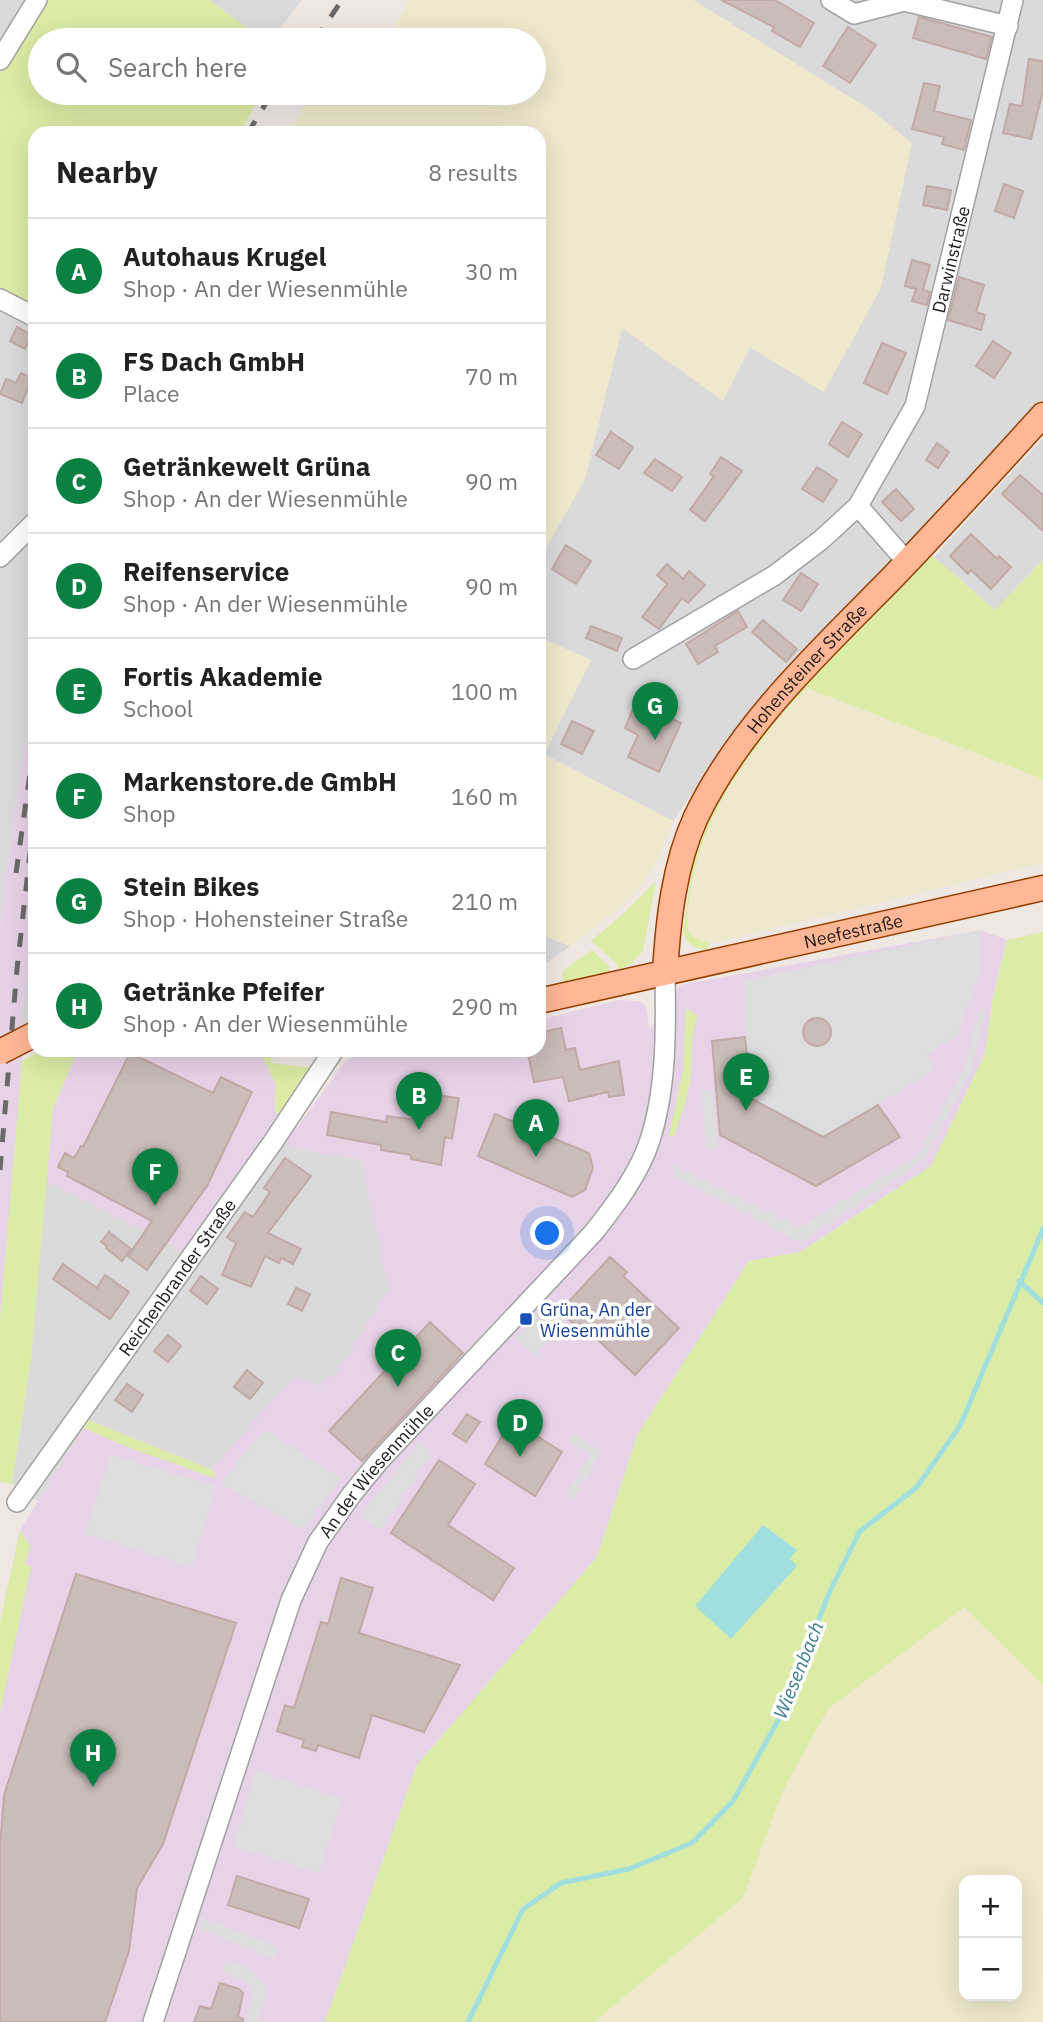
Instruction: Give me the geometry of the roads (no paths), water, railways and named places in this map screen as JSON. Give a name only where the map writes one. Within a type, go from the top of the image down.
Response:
[{"type":"main road","name":"Hohensteiner Straße","points":[[665,973],[673,900],[683,851],[696,817],[738,747],[799,673],[907,562],[1043,415]]},
{"type":"main road","name":"Neefestraße","points":[[546,999],[1043,888]]},
{"type":"main road","points":[[0,1052],[28,1038]]},
{"type":"street","points":[[0,60],[37,0]]},
{"type":"street","points":[[831,0],[854,14],[904,1],[1008,26]]},
{"type":"street","name":"Darwinstraße","points":[[633,659],[775,575],[821,540],[858,506],[915,407],[1013,0]]},
{"type":"street","points":[[0,299],[28,313]]},
{"type":"street","points":[[858,506],[907,562]]},
{"type":"street","points":[[0,557],[28,529]]},
{"type":"street","name":"An der Wiesenmühle","points":[[153,2022],[291,1600],[312,1553],[379,1461],[594,1232],[634,1175],[650,1141],[661,1092],[666,1017],[665,973]]},
{"type":"street","name":"Reichenbrander Straße","points":[[17,1502],[329,1057]]},
{"type":"water","points":[[763,1525],[797,1550],[790,1559],[797,1566],[731,1639],[695,1606]]},
{"type":"waterway","name":"Wiesenbach","points":[[468,2022],[523,1909],[561,1883],[629,1869],[692,1843],[733,1801],[779,1719],[830,1591],[860,1531],[916,1488],[960,1426],[1043,1229]]},
{"type":"waterway","points":[[1019,1281],[1043,1303]]},
{"type":"railway","points":[[323,28],[342,0]]},
{"type":"railway","points":[[252,126],[265,105]]},
{"type":"railway","points":[[16,873],[28,788]]},
{"type":"railway","points":[[0,1170],[28,871]]},
{"type":"place","name":"Stein Bikes","points":[[655,740]]},
{"type":"place","name":"Fortis Akademie","points":[[746,1111]]},
{"type":"place","name":"FS Dach GmbH","points":[[419,1130]]},
{"type":"place","name":"Autohaus Krugel","points":[[536,1157]]},
{"type":"place","name":"Markenstore.de GmbH","points":[[155,1206]]},
{"type":"place","name":"Grüna, An der Wiesenmühle","points":[[526,1319]]},
{"type":"place","name":"Getränkewelt Grüna","points":[[398,1387]]},
{"type":"place","name":"Reifenservice","points":[[520,1457]]},
{"type":"place","name":"Getränke Pfeifer","points":[[93,1787]]}]
